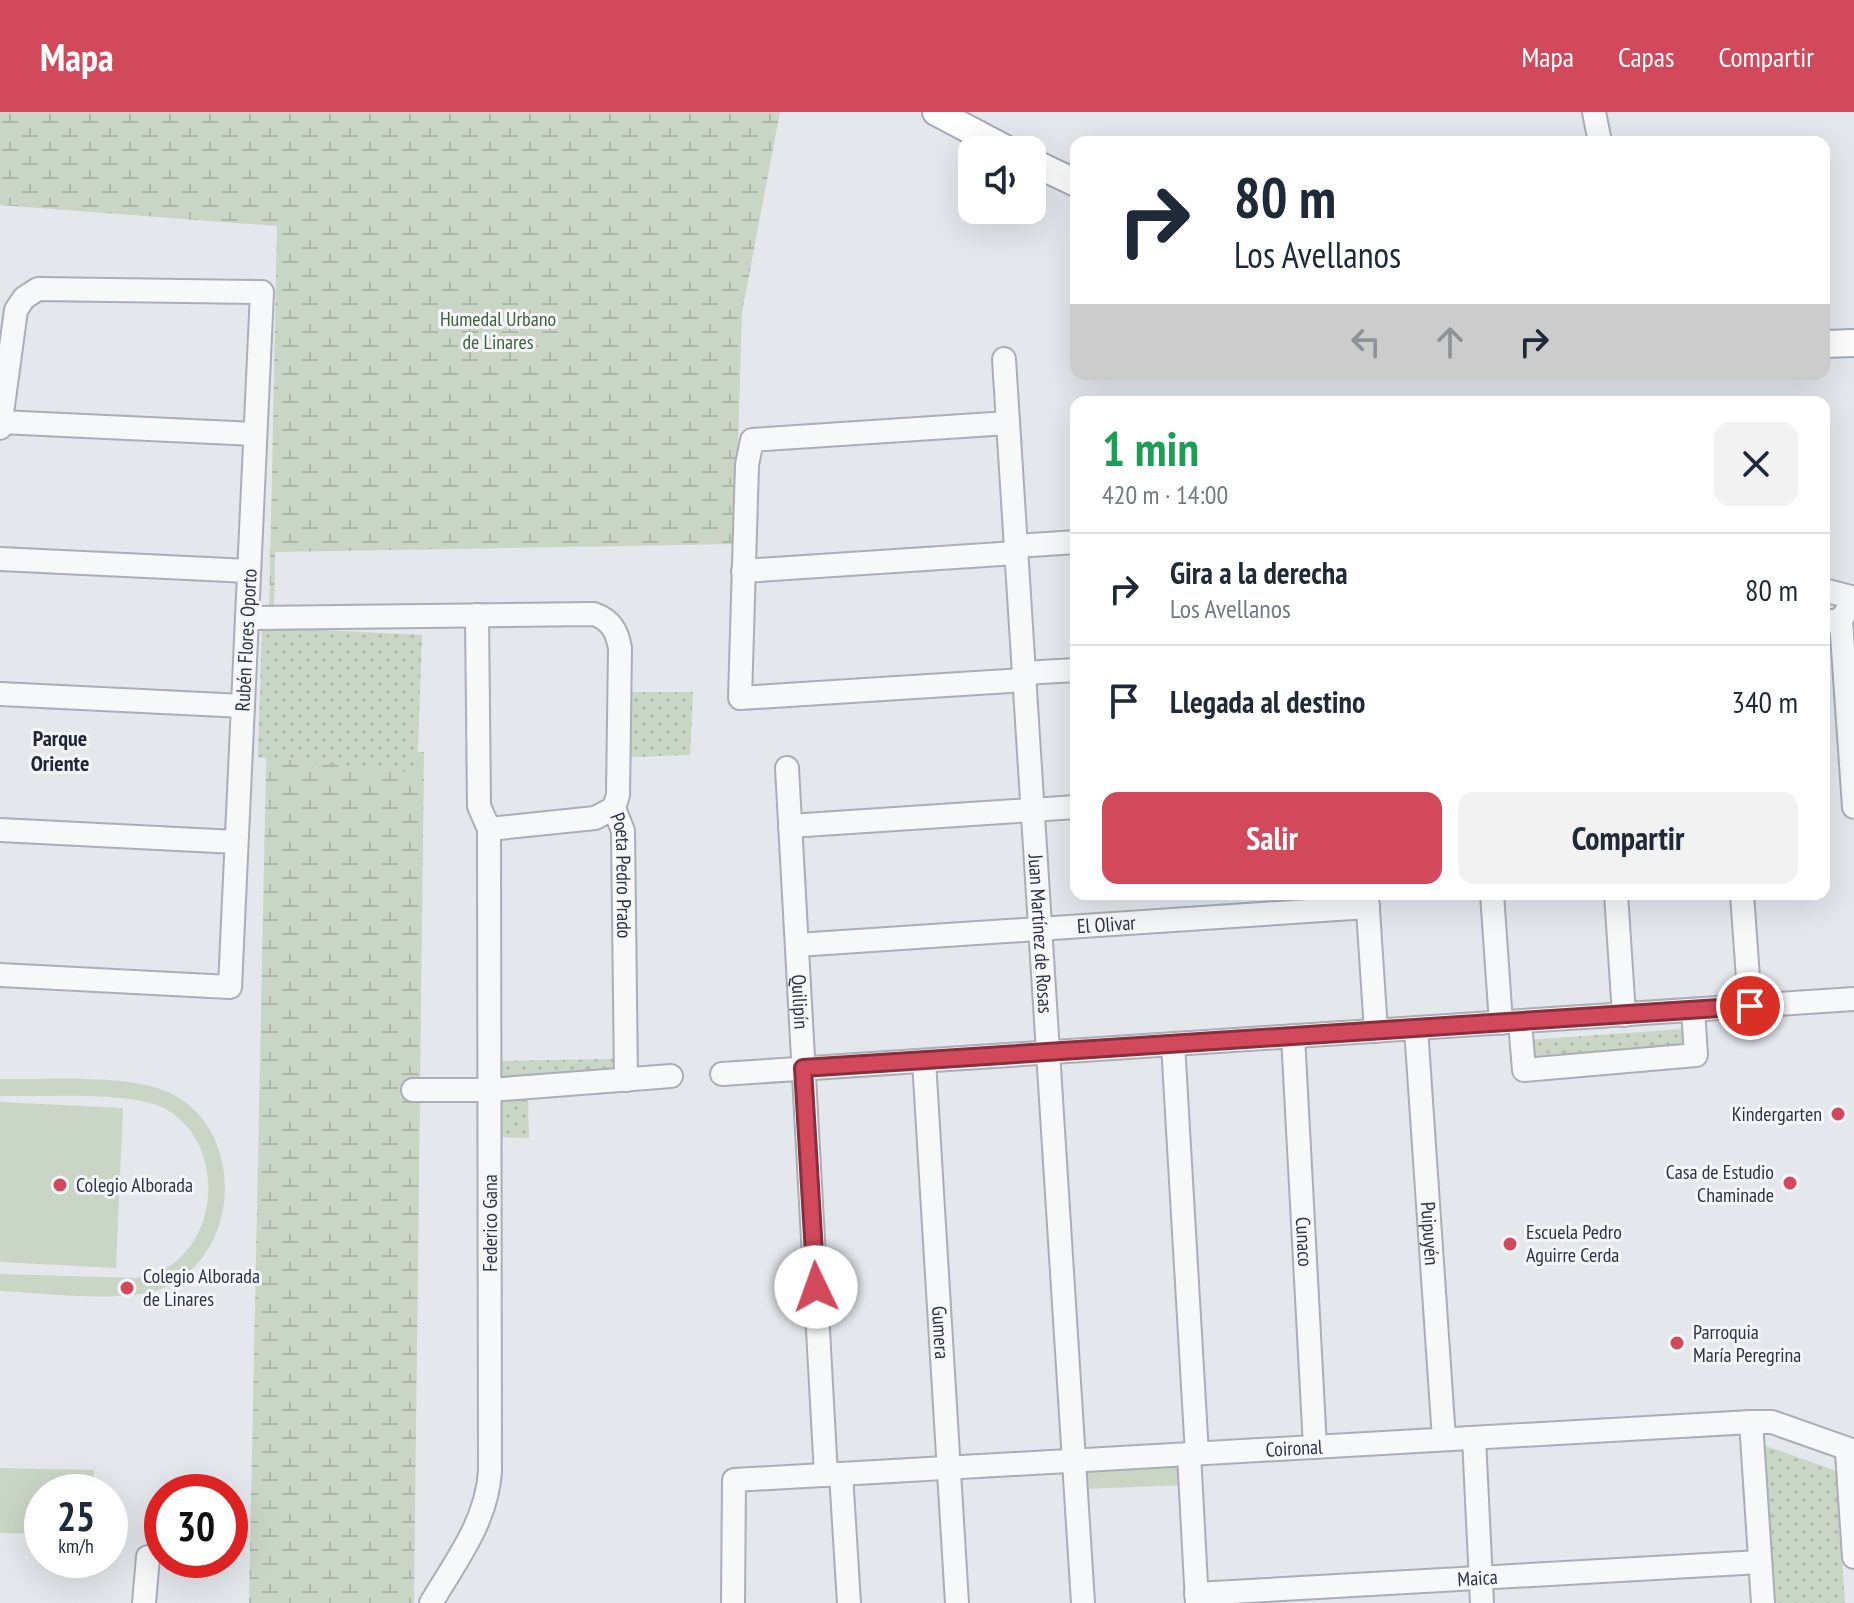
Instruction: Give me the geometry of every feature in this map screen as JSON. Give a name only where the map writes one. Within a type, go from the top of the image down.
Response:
[{"type":"main road","points":[[936,112],[981,136]]},
{"type":"main road","points":[[1046,169],[1070,180]]},
{"type":"main road","points":[[1830,344],[1854,343]]},
{"type":"street","points":[[1594,112],[1599,136]]},
{"type":"street","name":"Rubén Flores Oporto","points":[[0,422],[16,310],[29,294],[48,287],[262,292],[230,987],[0,975]]},
{"type":"street","name":"Juan Martínez de Rosas","points":[[1004,359],[1083,1603]]},
{"type":"street","points":[[0,428],[0,422],[255,434]]},
{"type":"street","points":[[1008,423],[752,440],[747,465],[740,698],[1070,671]]},
{"type":"street","points":[[743,571],[1070,543]]},
{"type":"street","points":[[0,559],[249,571]]},
{"type":"street","points":[[1830,592],[1854,598],[1832,621],[1851,720],[1854,807]]},
{"type":"street","name":"Poeta Pedro Prado","points":[[477,615],[594,614],[612,625],[618,633],[618,795],[614,808],[623,831],[626,1080]]},
{"type":"street","points":[[247,618],[477,615]]},
{"type":"street","name":"Federico Gana","points":[[431,1603],[480,1520],[489,1485],[489,829],[479,806],[477,615]]},
{"type":"street","points":[[0,694],[243,706]]},
{"type":"street","name":"Quilipín","points":[[787,768],[803,1068],[834,1474],[849,1603]]},
{"type":"street","points":[[790,826],[1070,807]]},
{"type":"street","points":[[489,829],[595,818],[614,808]]},
{"type":"street","points":[[0,830],[236,842]]},
{"type":"street","points":[[1493,900],[1510,1023],[1524,1070],[1696,1055],[1693,1010]]},
{"type":"street","points":[[1616,900],[1624,1015]]},
{"type":"street","points":[[1742,900],[1750,1006]]},
{"type":"street","points":[[1368,901],[1376,1031]]},
{"type":"street","name":"El Olivar","points":[[797,945],[1040,929],[1368,901]]},
{"type":"street","points":[[722,1074],[1854,999]]},
{"type":"street","name":"Puipuyén","points":[[1416,1028],[1444,1439]]},
{"type":"street","name":"Cunaco","points":[[1293,1036],[1315,1447]]},
{"type":"street","points":[[1173,1044],[1193,1454],[1196,1598]]},
{"type":"street","name":"Gumera","points":[[924,1061],[957,1603]]},
{"type":"street","points":[[413,1090],[490,1090],[671,1076]]},
{"type":"street","points":[[1751,1422],[1763,1603]]},
{"type":"street","name":"Coironal","points":[[733,1603],[734,1480],[1751,1422],[1772,1422],[1851,1452]]},
{"type":"street","points":[[1474,1438],[1482,1603]]},
{"type":"street","points":[[1851,1452],[1854,1557]]},
{"type":"street","name":"Maica","points":[[1196,1598],[1480,1577],[1760,1562]]},
{"type":"street","points":[[144,1603],[146,1578]]},
{"type":"green space","name":"Humedal Urbano de Linares","points":[[0,112],[780,112],[742,312],[735,544],[275,552],[272,744],[424,752],[414,1603],[249,1603],[277,226],[0,205]]},
{"type":"green space","points":[[262,627],[422,635],[417,773],[258,757]]},
{"type":"green space","points":[[629,692],[693,692],[690,755],[630,757]]},
{"type":"green space","points":[[1683,1029],[1684,1051],[1528,1062],[1527,1040]]},
{"type":"green space","points":[[617,1059],[617,1073],[499,1083],[499,1061]]},
{"type":"green space","points":[[0,1079],[127,1082],[163,1090],[190,1106],[210,1130],[221,1158],[225,1189],[221,1219],[209,1248],[190,1271],[163,1288],[128,1296],[0,1291],[0,1274],[136,1278],[171,1265],[188,1249],[200,1229],[207,1206],[208,1182],[204,1158],[194,1137],[179,1119],[159,1106],[125,1098],[0,1096]]},
{"type":"green space","points":[[500,1100],[528,1100],[529,1138],[500,1137]]},
{"type":"green space","name":"Colegio Alborada","points":[[0,1102],[123,1108],[116,1268],[0,1262]]},
{"type":"green space","points":[[1763,1445],[1836,1471],[1845,1603],[1774,1603]]},
{"type":"green space","points":[[1184,1459],[1188,1485],[1080,1489],[1078,1465]]},
{"type":"green space","points":[[0,1468],[94,1470],[94,1474],[24,1474],[24,1534],[0,1533]]},
{"type":"place","name":"Kindergarten","points":[[1838,1114]]},
{"type":"place","name":"Casa de Estudio Chaminade","points":[[1790,1183]]},
{"type":"place","name":"Colegio Alborada","points":[[60,1185]]},
{"type":"place","name":"Escuela Pedro Aguirre Cerda","points":[[1510,1244]]},
{"type":"place","name":"Colegio Alborada de Linares","points":[[127,1288]]},
{"type":"place","name":"Parroquia María Peregrina","points":[[1677,1343]]},
{"type":"district","name":"Parque Oriente","points":[[60,750]]},
{"type":"route","points":[[816,1287],[803,1068],[1750,1006]]}]
